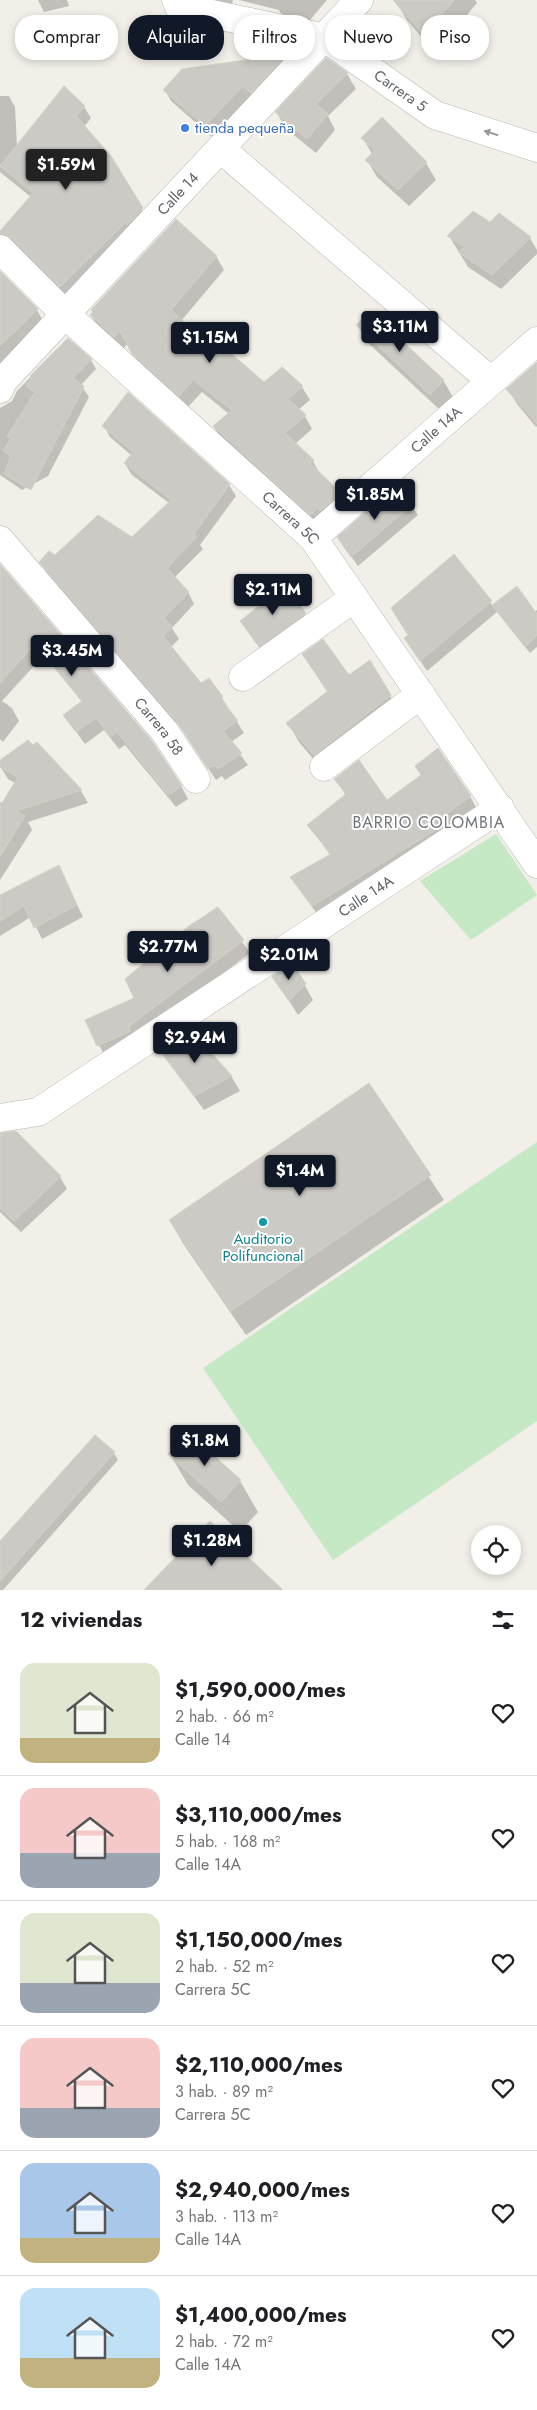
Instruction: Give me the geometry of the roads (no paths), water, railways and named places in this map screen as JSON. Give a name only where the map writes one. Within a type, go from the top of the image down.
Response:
[{"type":"street","name":"Calle 14","points":[[346,15],[359,0]]},
{"type":"street","name":"Carrera 5","points":[[178,3],[325,38]]},
{"type":"street","name":"Calle 14","points":[[0,384],[325,38]]},
{"type":"street","name":"Carrera 5","points":[[356,60],[435,116],[537,148]]},
{"type":"street","points":[[221,149],[491,381]]},
{"type":"street","name":"Carrera 5C","points":[[0,248],[65,314],[313,538],[537,864]]},
{"type":"street","name":"Calle 14A","points":[[313,538],[537,340]]},
{"type":"street","name":"Carrera 58","points":[[0,540],[165,732],[196,779]]},
{"type":"street","points":[[243,676],[354,598]]},
{"type":"street","points":[[324,767],[421,694]]},
{"type":"street","name":"Calle 14A","points":[[0,1118],[38,1112],[500,808]]},
{"type":"place","name":"tienda pequeña","points":[[185,128]]},
{"type":"place","name":"Auditorio Polifuncional","points":[[263,1222]]},
{"type":"district","name":"BARRIO COLOMBIA","points":[[429,822]]}]
